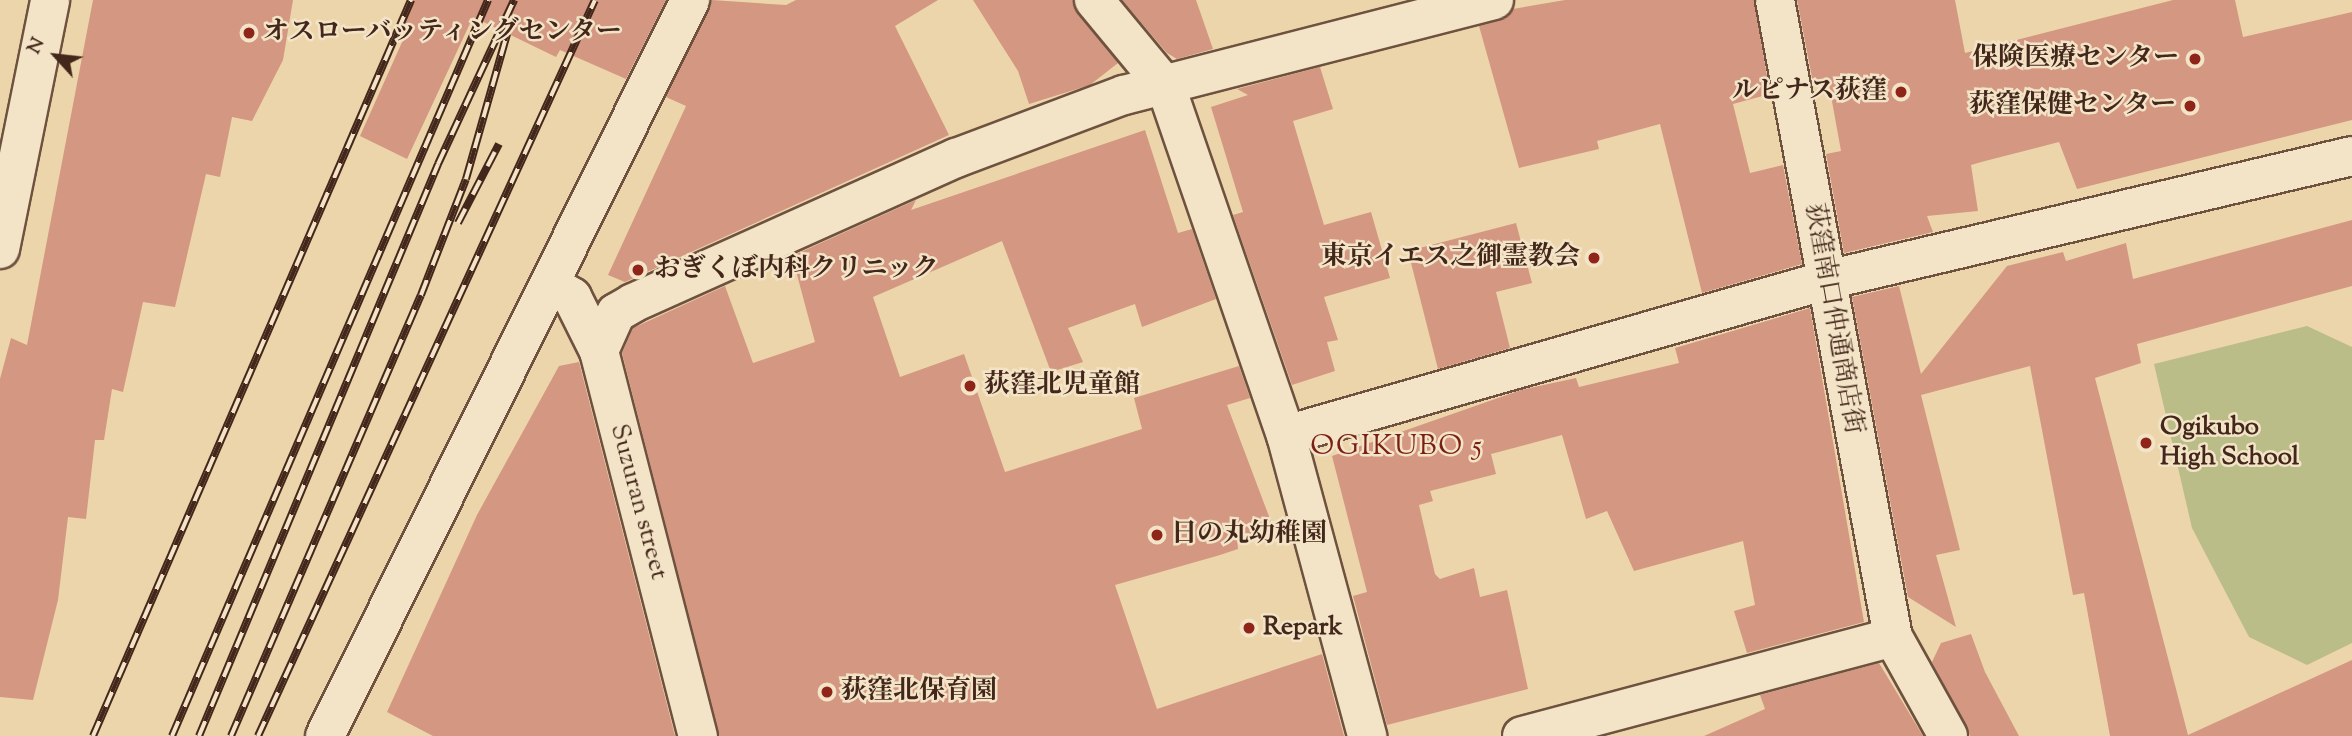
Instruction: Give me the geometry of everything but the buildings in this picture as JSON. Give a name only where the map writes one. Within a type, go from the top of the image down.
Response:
[{"type":"street","points":[[0,249],[10,145],[50,0]]},
{"type":"street","points":[[325,736],[690,0]]},
{"type":"street","points":[[1094,0],[1166,87],[1286,435],[1367,736]]},
{"type":"street","points":[[599,351],[616,313],[633,303],[956,158],[1124,95],[1166,87],[1494,0]]},
{"type":"street","name":"荻窪南口仲通商店街","points":[[1775,0],[1893,637],[1948,736]]},
{"type":"street","points":[[1286,435],[1828,280],[2352,156]]},
{"type":"street","name":"Suzuran street","points":[[550,284],[572,298],[599,351],[698,736]]},
{"type":"street","points":[[1522,736],[1893,637]]},
{"type":"green space","points":[[2307,326],[2352,347],[2352,643],[2307,665],[2249,637],[2192,528],[2154,364]]},
{"type":"railway","points":[[93,736],[411,0]]},
{"type":"railway","points":[[172,736],[488,0]]},
{"type":"railway","points":[[199,736],[438,164],[514,0]]},
{"type":"railway","points":[[258,736],[595,0]]},
{"type":"railway","points":[[231,736],[421,295],[466,179],[507,34]]},
{"type":"railway","points":[[458,223],[499,144]]},
{"type":"place","name":"オスローバッティングセンター","points":[[249,33]]},
{"type":"place","name":"保険医療センター","points":[[2195,59]]},
{"type":"place","name":"ルピナス荻窪","points":[[1901,92]]},
{"type":"place","name":"荻窪保健センター","points":[[2190,106]]},
{"type":"place","name":"東京イエス之御霊教会","points":[[1594,258]]},
{"type":"place","name":"おぎくぼ内科クリニック","points":[[638,270]]},
{"type":"place","name":"荻窪北児童館","points":[[970,386]]},
{"type":"place","name":"Ogikubo High School","points":[[2146,443]]},
{"type":"place","name":"日の丸幼稚園","points":[[1157,535]]},
{"type":"place","name":"Repark","points":[[1249,628]]},
{"type":"place","name":"荻窪北保育園","points":[[827,692]]},
{"type":"district","name":"OGIKUBO 5","points":[[1397,447]]}]
